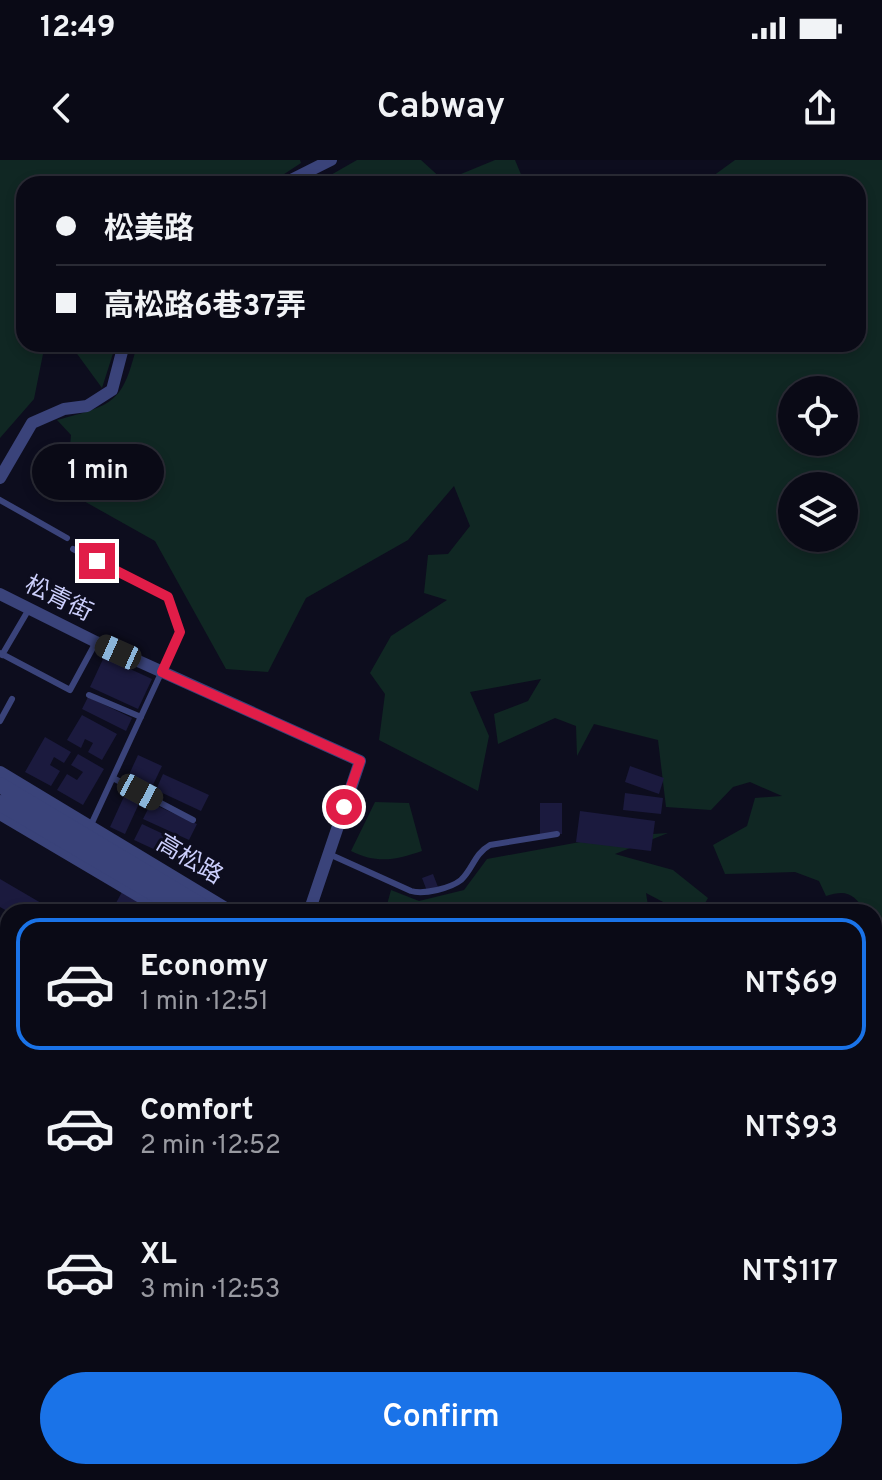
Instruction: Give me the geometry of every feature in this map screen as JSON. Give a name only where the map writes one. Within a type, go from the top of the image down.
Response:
[{"type":"street","points":[[299,176],[331,160]]},
{"type":"street","points":[[0,478],[32,423],[64,409],[87,406],[112,390],[122,352]]},
{"type":"street","name":"松青街","points":[[0,594],[96,642],[360,761],[329,854]]},
{"type":"street","name":"高松路","points":[[0,772],[219,904]]},
{"type":"street","name":"高松路","points":[[0,785],[199,904]]},
{"type":"street","name":"高松路","points":[[0,803],[172,904]]},
{"type":"street","points":[[0,814],[152,904]]},
{"type":"street","points":[[312,904],[329,854]]},
{"type":"lane","points":[[0,500],[67,538]]},
{"type":"lane","points":[[73,549],[168,597],[180,632],[90,827]]},
{"type":"lane","points":[[29,608],[1,654],[70,690],[96,642]]},
{"type":"lane","points":[[89,695],[141,717]]},
{"type":"lane","points":[[0,721],[12,699]]},
{"type":"lane","points":[[113,778],[193,820]]},
{"type":"lane","points":[[329,854],[411,891],[426,892],[460,881],[481,850],[490,845],[557,834]]},
{"type":"green space","points":[[0,160],[300,160],[301,163],[281,176],[16,176],[16,352],[43,352],[34,399],[0,438]]},
{"type":"green space","points":[[357,160],[421,160],[439,176],[329,176]]},
{"type":"green space","points":[[495,160],[515,160],[522,176],[456,176]]},
{"type":"green space","points":[[735,160],[882,160],[882,904],[860,904],[845,893],[826,896],[819,881],[795,872],[725,874],[713,845],[747,826],[755,798],[782,796],[750,782],[733,787],[711,810],[666,807],[658,740],[594,724],[577,756],[576,726],[555,718],[498,744],[494,714],[528,701],[541,679],[470,692],[489,736],[478,791],[379,740],[385,694],[370,673],[391,636],[447,600],[424,593],[428,555],[448,554],[470,526],[454,486],[408,540],[306,598],[268,672],[226,669],[155,541],[66,491],[71,435],[57,420],[104,405],[121,390],[135,352],[866,352],[866,176],[713,176]]},
{"type":"green space","points":[[76,352],[113,352],[102,388]]},
{"type":"green space","points":[[375,802],[409,803],[422,851],[386,859],[369,858],[351,851]]},
{"type":"green space","points":[[668,833],[615,854],[673,870],[708,898],[705,904],[667,904],[646,893],[648,904],[387,904],[391,890],[419,901],[464,890],[487,859],[607,837]]},
{"type":"building","points":[[104,657],[152,679],[138,709],[90,687]]},
{"type":"building","points":[[88,697],[132,718],[126,731],[82,709]]},
{"type":"building","points":[[82,715],[117,734],[102,760],[88,752],[93,743],[85,739],[81,748],[67,740]]},
{"type":"building","points":[[45,737],[71,752],[64,763],[54,757],[50,765],[60,771],[51,786],[25,772]]},
{"type":"building","points":[[78,754],[104,769],[83,805],[57,790],[67,774],[77,780],[83,772],[71,765]]},
{"type":"building","points":[[138,755],[162,766],[151,789],[127,779]]},
{"type":"building","points":[[630,766],[664,778],[659,794],[625,782]]},
{"type":"building","points":[[163,774],[209,795],[201,811],[156,790]]},
{"type":"building","points":[[127,790],[142,797],[125,834],[110,827]]},
{"type":"building","points":[[625,793],[663,798],[661,814],[623,810]]},
{"type":"building","points":[[151,803],[197,824],[189,840],[143,819]]},
{"type":"building","points":[[540,803],[562,803],[562,834],[540,834]]},
{"type":"building","points":[[580,811],[655,821],[651,851],[576,842]]},
{"type":"building","points":[[142,824],[191,847],[184,863],[134,840]]},
{"type":"building","points":[[433,874],[438,887],[427,891],[422,878]]},
{"type":"building","points":[[0,879],[43,904],[0,904]]},
{"type":"building","points":[[122,892],[142,904],[115,904]]},
{"type":"route","points":[[97,561],[168,597],[180,632],[162,672],[360,761],[344,807]]}]
